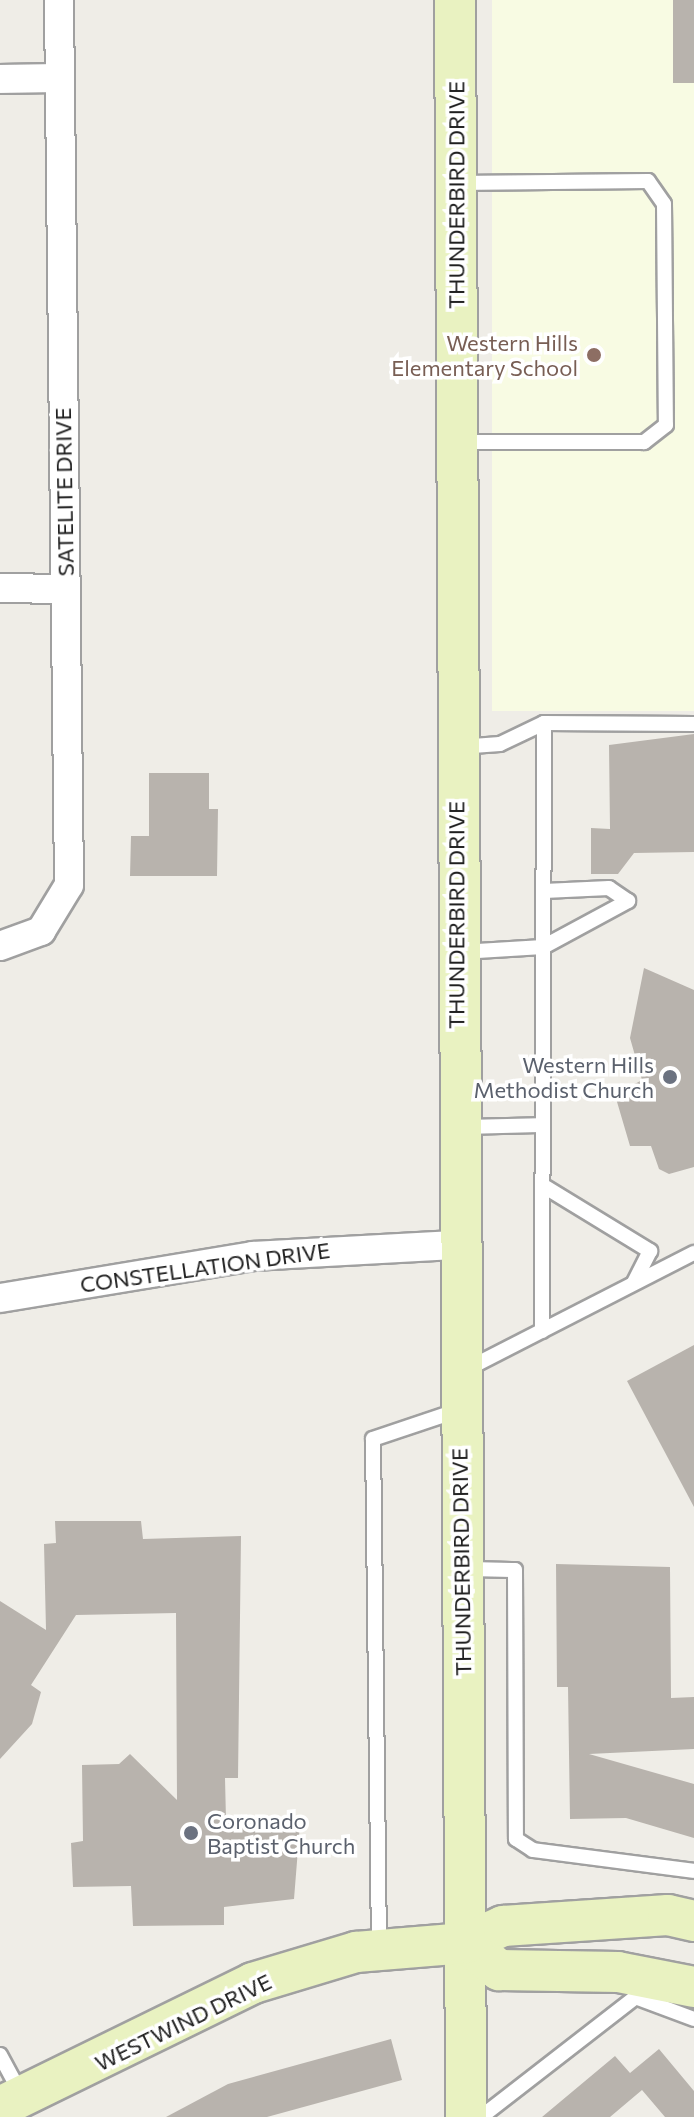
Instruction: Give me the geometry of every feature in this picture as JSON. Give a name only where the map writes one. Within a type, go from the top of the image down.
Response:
[{"type":"street","name":"SATELITE DRIVE","points":[[0,946],[41,931],[69,885],[59,0]]},
{"type":"street","name":"THUNDERBIRD DRIVE","points":[[455,0],[456,953],[466,2117]]},
{"type":"street","points":[[0,79],[59,78]]},
{"type":"street","points":[[0,588],[65,589]]},
{"type":"street","name":"CONSTELLATION DRIVE","points":[[0,1298],[253,1256],[459,1245]]},
{"type":"street","points":[[663,1988],[499,1970],[466,1943],[503,1926],[668,1915],[694,1921]]},
{"type":"street","name":"WESTWIND DRIVE","points":[[11,2102],[253,1983],[379,1950],[466,1943]]},
{"type":"lane","points":[[456,183],[648,181],[664,204],[666,425],[644,442],[456,442]]},
{"type":"lane","points":[[542,1331],[544,723]]},
{"type":"lane","points":[[455,747],[500,744],[544,723],[694,724]]},
{"type":"lane","points":[[456,953],[543,947],[628,901],[609,888],[544,891]]},
{"type":"lane","points":[[458,1127],[542,1125]]},
{"type":"lane","points":[[542,1185],[650,1251],[634,1283]]},
{"type":"lane","points":[[379,1950],[373,1439],[459,1392],[542,1331],[694,1253]]},
{"type":"lane","points":[[460,1568],[515,1570],[516,1839],[533,1850],[694,1871]]},
{"type":"lane","points":[[481,2117],[663,1988],[694,2019]]},
{"type":"lane","points":[[0,2055],[11,2102]]},
{"type":"shaded area","name":"Western Hills Elementary School","points":[[492,0],[694,0],[694,711],[492,711]]},
{"type":"building","points":[[673,0],[694,0],[694,83],[673,83]]},
{"type":"building","points":[[694,734],[694,852],[634,853],[618,874],[591,874],[591,828],[610,829],[609,745]]},
{"type":"building","points":[[149,773],[209,773],[209,809],[218,809],[217,876],[130,876],[131,836],[149,836]]},
{"type":"building","name":"Western Hills Methodist Church","points":[[644,968],[694,990],[694,1167],[669,1174],[659,1169],[651,1146],[630,1146],[615,1095],[642,1080],[630,1038]]},
{"type":"building","points":[[694,1345],[694,1507],[627,1381]]},
{"type":"building","points":[[55,1521],[141,1521],[143,1539],[241,1536],[238,1778],[225,1778],[226,1820],[300,1824],[294,1899],[224,1907],[224,1925],[133,1926],[131,1886],[73,1887],[71,1843],[83,1841],[82,1765],[119,1764],[130,1754],[177,1800],[176,1613],[76,1615],[31,1685],[41,1692],[32,1724],[0,1759],[0,1601],[46,1630],[44,1544],[56,1543]]},
{"type":"building","points":[[556,1564],[670,1567],[671,1698],[694,1697],[694,1749],[589,1754],[694,1784],[694,1838],[626,1818],[570,1819],[568,1687],[557,1687]]},
{"type":"building","points":[[391,2039],[402,2080],[267,2117],[166,2117],[228,2084]]},
{"type":"building","points":[[659,2049],[694,2091],[694,2117],[665,2117],[642,2090],[610,2117],[542,2117],[615,2056],[630,2073]]},
{"type":"place","name":"Western Hills Elementary School","points":[[594,355]]},
{"type":"place","name":"Western Hills Methodist Church","points":[[670,1077]]},
{"type":"place","name":"Coronado Baptist Church","points":[[191,1833]]}]
